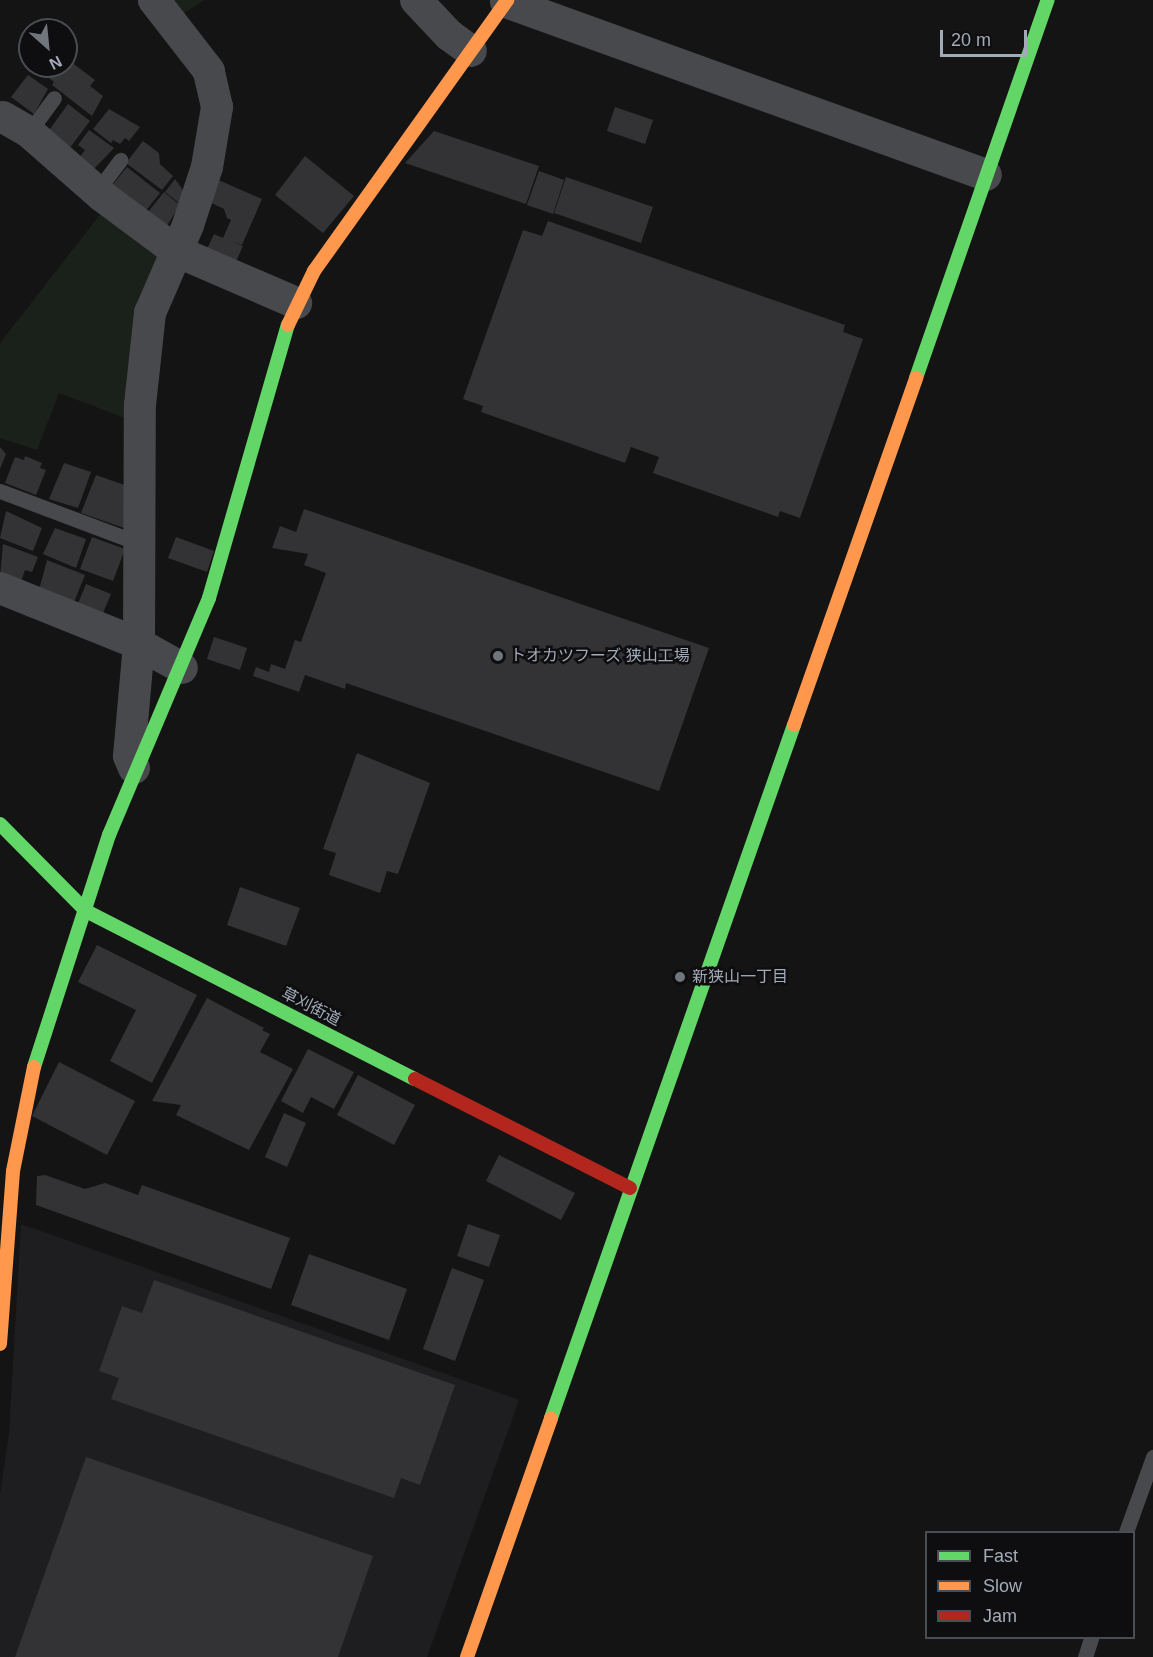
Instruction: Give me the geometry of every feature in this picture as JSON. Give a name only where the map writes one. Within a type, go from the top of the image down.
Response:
[{"type":"street","points":[[134,768],[129,756],[139,644],[140,405],[150,313],[176,251],[207,166],[217,106],[210,71],[154,0]]},
{"type":"street","points":[[416,0],[449,35],[471,51]]},
{"type":"street","points":[[467,1657],[1048,0]]},
{"type":"street","points":[[0,1344],[13,1171],[32,1074],[134,768],[182,668],[209,598],[274,364],[296,303],[314,271],[506,1],[986,175]]},
{"type":"street","points":[[16,124],[97,191],[176,251],[296,303]]},
{"type":"street","points":[[0,588],[139,644],[182,668]]},
{"type":"street","name":"草刈街道","points":[[0,824],[86,911],[630,1188]]},
{"type":"lane","points":[[16,124],[54,98]]},
{"type":"lane","points":[[97,191],[120,160]]},
{"type":"lane","points":[[0,491],[141,544]]},
{"type":"lane","points":[[1127,1531],[1153,1456]]},
{"type":"lane","points":[[1085,1657],[1091,1639]]},
{"type":"shaded area","points":[[166,0],[204,0],[180,16]]},
{"type":"shaded area","points":[[102,212],[161,257],[130,420],[59,393],[37,450],[0,438],[0,343]]},
{"type":"shaded area","points":[[21,1224],[519,1400],[427,1657],[0,1657],[0,1495],[9,1433]]},
{"type":"building","points":[[78,67],[95,80],[90,86],[103,96],[92,116],[52,85],[54,82],[49,78],[78,78]]},
{"type":"building","points":[[26,78],[32,78],[48,89],[34,114],[11,97]]},
{"type":"building","points":[[68,104],[90,121],[69,149],[45,136]]},
{"type":"building","points":[[615,107],[653,120],[645,144],[607,131]]},
{"type":"building","points":[[109,109],[140,127],[129,141],[125,138],[120,144],[113,140],[111,143],[93,129]]},
{"type":"building","points":[[89,130],[114,148],[90,173],[76,162],[85,150],[78,145]]},
{"type":"building","points":[[434,131],[539,166],[526,204],[405,163]]},
{"type":"building","points":[[143,141],[159,153],[160,164],[173,176],[162,190],[126,163]]},
{"type":"building","points":[[305,156],[354,196],[323,233],[275,195]]},
{"type":"building","points":[[127,167],[160,193],[140,218],[110,188]]},
{"type":"building","points":[[539,171],[564,180],[553,214],[527,205]]},
{"type":"building","points":[[566,177],[653,207],[641,243],[554,213]]},
{"type":"building","points":[[214,178],[262,199],[242,245],[231,241],[243,246],[234,266],[205,253],[214,234],[223,238],[231,220],[227,218],[224,209],[205,200]]},
{"type":"building","points":[[175,179],[186,194],[179,203],[165,192]]},
{"type":"building","points":[[164,192],[180,205],[163,232],[144,217]]},
{"type":"building","points":[[548,221],[845,325],[843,332],[863,339],[800,518],[780,511],[778,517],[653,473],[659,457],[631,447],[625,463],[481,412],[483,406],[463,399],[523,230],[542,236]]},
{"type":"building","points":[[0,447],[6,454],[0,469]]},
{"type":"building","points":[[25,456],[42,463],[40,468],[46,470],[36,495],[5,483],[15,457],[24,460]]},
{"type":"building","points":[[64,463],[91,472],[78,508],[49,499]]},
{"type":"building","points":[[96,475],[130,487],[131,507],[124,528],[81,513]]},
{"type":"building","name":"トオカツフーズ 狭山工場","points":[[304,509],[709,648],[659,791],[346,683],[345,689],[305,675],[299,692],[253,676],[256,667],[269,672],[271,664],[285,669],[295,640],[301,642],[326,573],[304,565],[308,554],[272,548],[280,526],[296,532]]},
{"type":"building","points":[[6,511],[42,528],[33,551],[0,538]]},
{"type":"building","points":[[55,528],[86,539],[76,568],[43,554]]},
{"type":"building","points":[[92,537],[125,549],[113,581],[80,569]]},
{"type":"building","points":[[176,537],[214,551],[207,572],[168,558]]},
{"type":"building","points":[[3,544],[38,557],[32,572],[25,570],[20,584],[0,577]]},
{"type":"building","points":[[47,560],[85,575],[72,607],[38,594]]},
{"type":"building","points":[[86,584],[111,594],[101,618],[76,608]]},
{"type":"building","points":[[214,637],[247,648],[240,670],[207,659]]},
{"type":"building","points":[[357,753],[430,783],[398,874],[387,871],[380,893],[329,875],[336,853],[323,849]]},
{"type":"building","points":[[240,887],[300,908],[286,946],[227,925]]},
{"type":"building","points":[[97,945],[197,995],[152,1083],[110,1061],[136,1010],[78,982]]},
{"type":"building","points":[[207,998],[264,1028],[262,1030],[270,1034],[260,1052],[293,1069],[249,1150],[176,1115],[181,1105],[152,1101]]},
{"type":"building","points":[[308,1049],[354,1072],[334,1109],[311,1097],[303,1113],[281,1101]]},
{"type":"building","points":[[59,1062],[135,1101],[107,1155],[32,1116]]},
{"type":"building","points":[[358,1075],[415,1105],[394,1145],[337,1115]]},
{"type":"building","points":[[284,1113],[306,1123],[287,1167],[265,1157]]},
{"type":"building","points":[[499,1155],[575,1193],[561,1220],[486,1181]]},
{"type":"building","points":[[45,1175],[85,1189],[105,1183],[138,1195],[142,1185],[290,1238],[271,1289],[36,1205],[37,1176]]},
{"type":"building","points":[[468,1224],[500,1235],[489,1267],[457,1256]]},
{"type":"building","points":[[309,1254],[407,1289],[389,1340],[291,1305]]},
{"type":"building","points":[[452,1268],[484,1280],[455,1361],[423,1349]]},
{"type":"building","points":[[154,1280],[455,1385],[420,1485],[401,1478],[394,1498],[111,1399],[119,1378],[99,1371],[122,1306],[142,1313]]},
{"type":"building","points":[[86,1457],[373,1556],[338,1657],[15,1657]]},
{"type":"traffic: fast","points":[[916,378],[1048,0]]},
{"type":"traffic: fast","points":[[34,1067],[109,835],[209,598],[288,325]]},
{"type":"traffic: fast","points":[[551,1418],[794,725]]},
{"type":"traffic: fast","points":[[0,824],[86,911],[415,1079]]},
{"type":"traffic: slow","points":[[288,325],[314,271],[507,0]]},
{"type":"traffic: slow","points":[[794,725],[916,378]]},
{"type":"traffic: slow","points":[[0,1344],[13,1171],[34,1067]]},
{"type":"traffic: slow","points":[[467,1657],[551,1418]]},
{"type":"traffic: jam","points":[[415,1079],[630,1188]]},
{"type":"place","name":"トオカツフーズ 狭山工場","points":[[498,656]]},
{"type":"place","name":"新狭山一丁目","points":[[680,977]]}]
